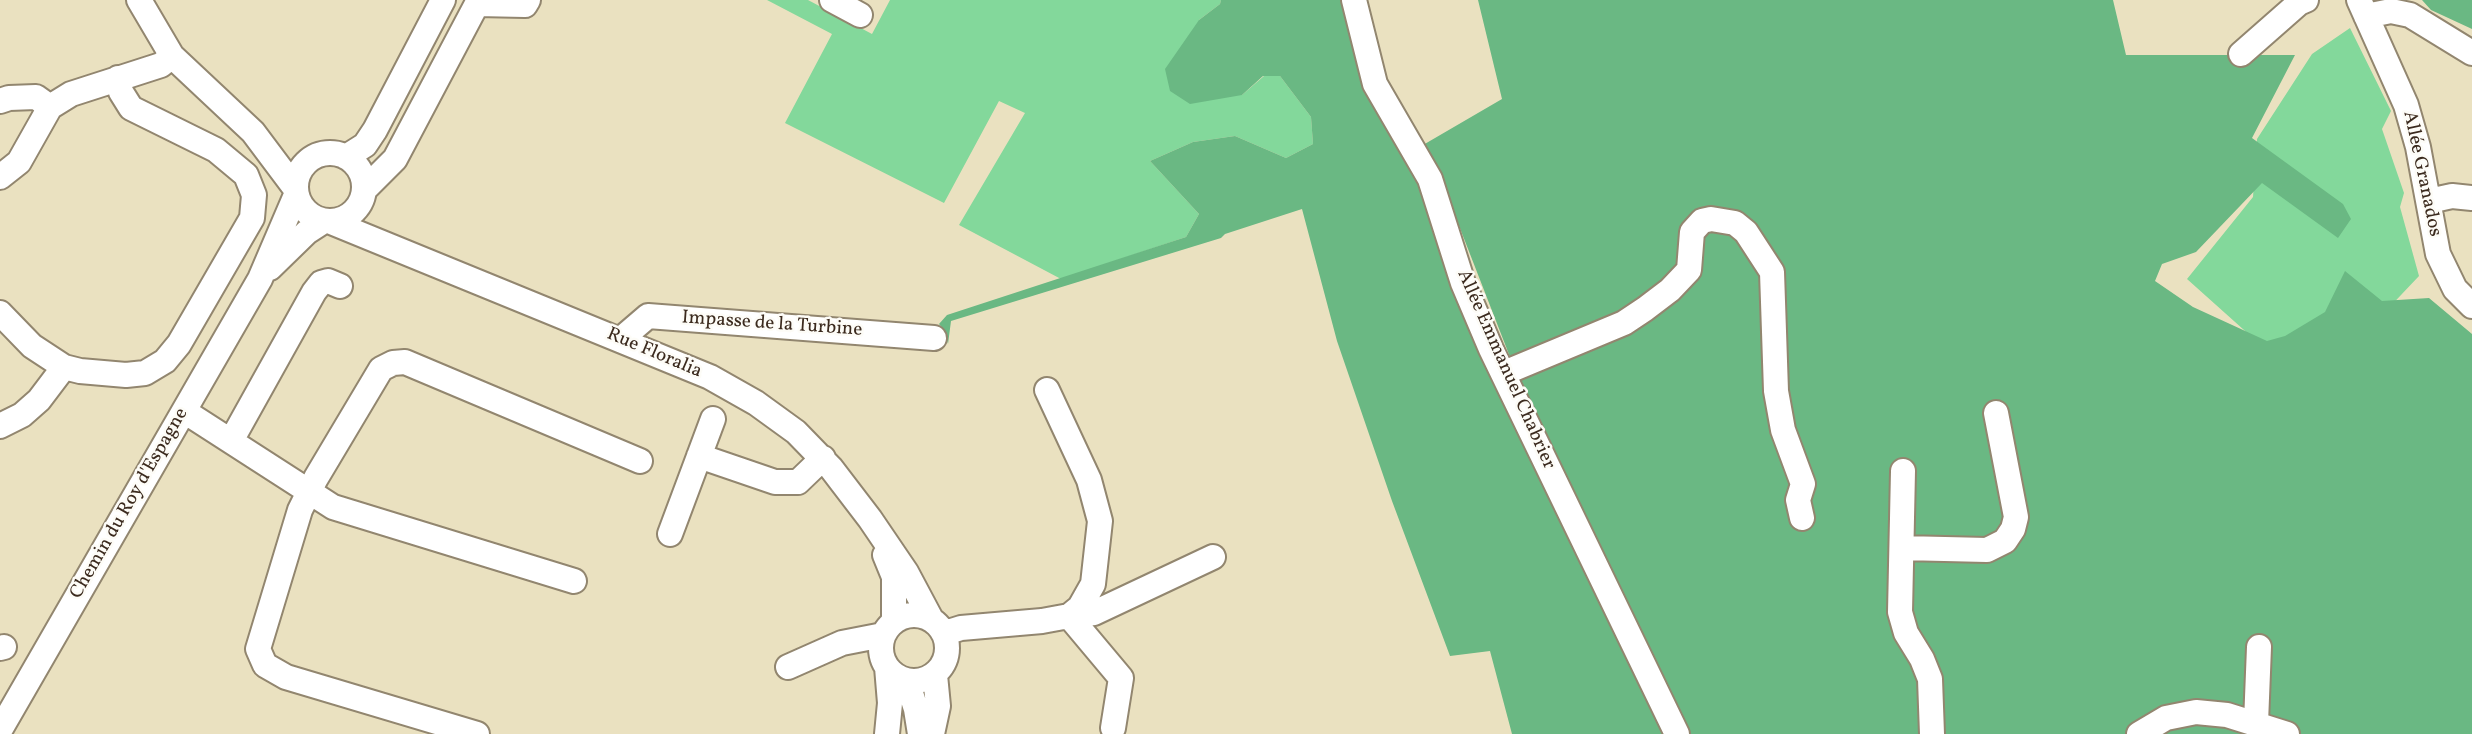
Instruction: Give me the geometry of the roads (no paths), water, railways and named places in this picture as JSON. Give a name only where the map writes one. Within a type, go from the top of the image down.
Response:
[{"type":"street","points":[[139,0],[172,55],[253,132],[296,192],[306,212],[328,221],[350,215],[364,194],[395,159],[478,2],[525,5],[527,0]]},
{"type":"street","points":[[346,157],[365,145],[375,131],[443,0]]},
{"type":"street","points":[[832,0],[860,15]]},
{"type":"street","name":"Allée Emmanuel Chabrier","points":[[1354,0],[1375,84],[1430,179],[1463,283],[1677,734]]},
{"type":"street","points":[[2241,54],[2299,3],[2306,0]]},
{"type":"street","points":[[2363,8],[2391,10],[2410,15],[2472,53]]},
{"type":"street","name":"Allée Granados","points":[[2363,8],[2406,106],[2418,147],[2438,254],[2455,289],[2472,306]]},
{"type":"street","points":[[0,177],[19,162],[50,107],[71,94],[161,65],[172,55]]},
{"type":"street","points":[[0,313],[32,346],[64,367],[126,375],[145,373],[165,361],[179,344],[252,218],[254,195],[246,175],[216,150],[131,108],[121,92],[118,78]]},
{"type":"street","points":[[0,100],[36,97],[50,107]]},
{"type":"street","points":[[253,132],[310,159]]},
{"type":"street","points":[[296,192],[297,177],[302,167],[310,159],[328,152],[346,157],[360,171],[364,194]]},
{"type":"street","name":"Chemin du Roy d'Espagne","points":[[0,730],[260,279],[296,192]]},
{"type":"street","name":"Rue Floralia","points":[[364,194],[374,224],[398,247]]},
{"type":"street","points":[[2429,201],[2452,196],[2472,198]]},
{"type":"street","points":[[1504,373],[1624,323],[1670,290],[1689,270],[1692,232],[1702,220],[1735,223],[1746,232],[1772,272],[1776,391],[1783,430],[1803,484],[1798,500],[1802,518]]},
{"type":"street","name":"Rue Floralia","points":[[328,221],[398,247],[710,377],[756,403],[796,432],[823,458],[870,519],[938,626]]},
{"type":"street","name":"Chemin du Roy d'Espagne","points":[[260,279],[307,232],[328,221]]},
{"type":"street","points":[[231,441],[314,292],[321,283],[328,281],[340,286]]},
{"type":"street","name":"Impasse de la Turbine","points":[[620,340],[648,316],[934,338]]},
{"type":"street","points":[[477,734],[286,677],[265,665],[258,649],[300,510],[381,369],[393,363],[405,362],[640,461]]},
{"type":"street","points":[[0,426],[22,415],[39,400],[64,367]]},
{"type":"street","points":[[1046,390],[1089,480],[1100,521],[1093,584],[1080,607],[1069,616]]},
{"type":"street","points":[[184,411],[333,507],[574,581]]},
{"type":"street","points":[[1902,548],[1987,550],[2005,541],[2016,517],[1996,413]]},
{"type":"street","points":[[670,534],[713,419]]},
{"type":"street","points":[[699,456],[775,482],[798,482],[823,458]]},
{"type":"street","points":[[1903,471],[1900,612],[1906,633],[1922,659],[1930,679],[1932,734]]},
{"type":"street","name":"Rue Floralia","points":[[870,519],[894,577],[889,628]]},
{"type":"street","points":[[788,667],[842,643],[889,628],[906,615],[919,615],[938,626],[961,628],[1042,621],[1094,613],[1213,557]]},
{"type":"street","points":[[1069,616],[1121,678],[1113,728]]},
{"type":"street","points":[[897,674],[917,682],[935,674],[943,666],[948,644],[938,626]]},
{"type":"street","points":[[889,628],[882,657],[897,674],[916,709],[920,734]]},
{"type":"street","points":[[2256,723],[2259,647]]},
{"type":"street","points":[[887,734],[890,702],[897,674]]},
{"type":"street","points":[[932,734],[938,706],[935,674]]},
{"type":"street","points":[[2139,734],[2166,718],[2196,712],[2220,714],[2287,734]]}]
